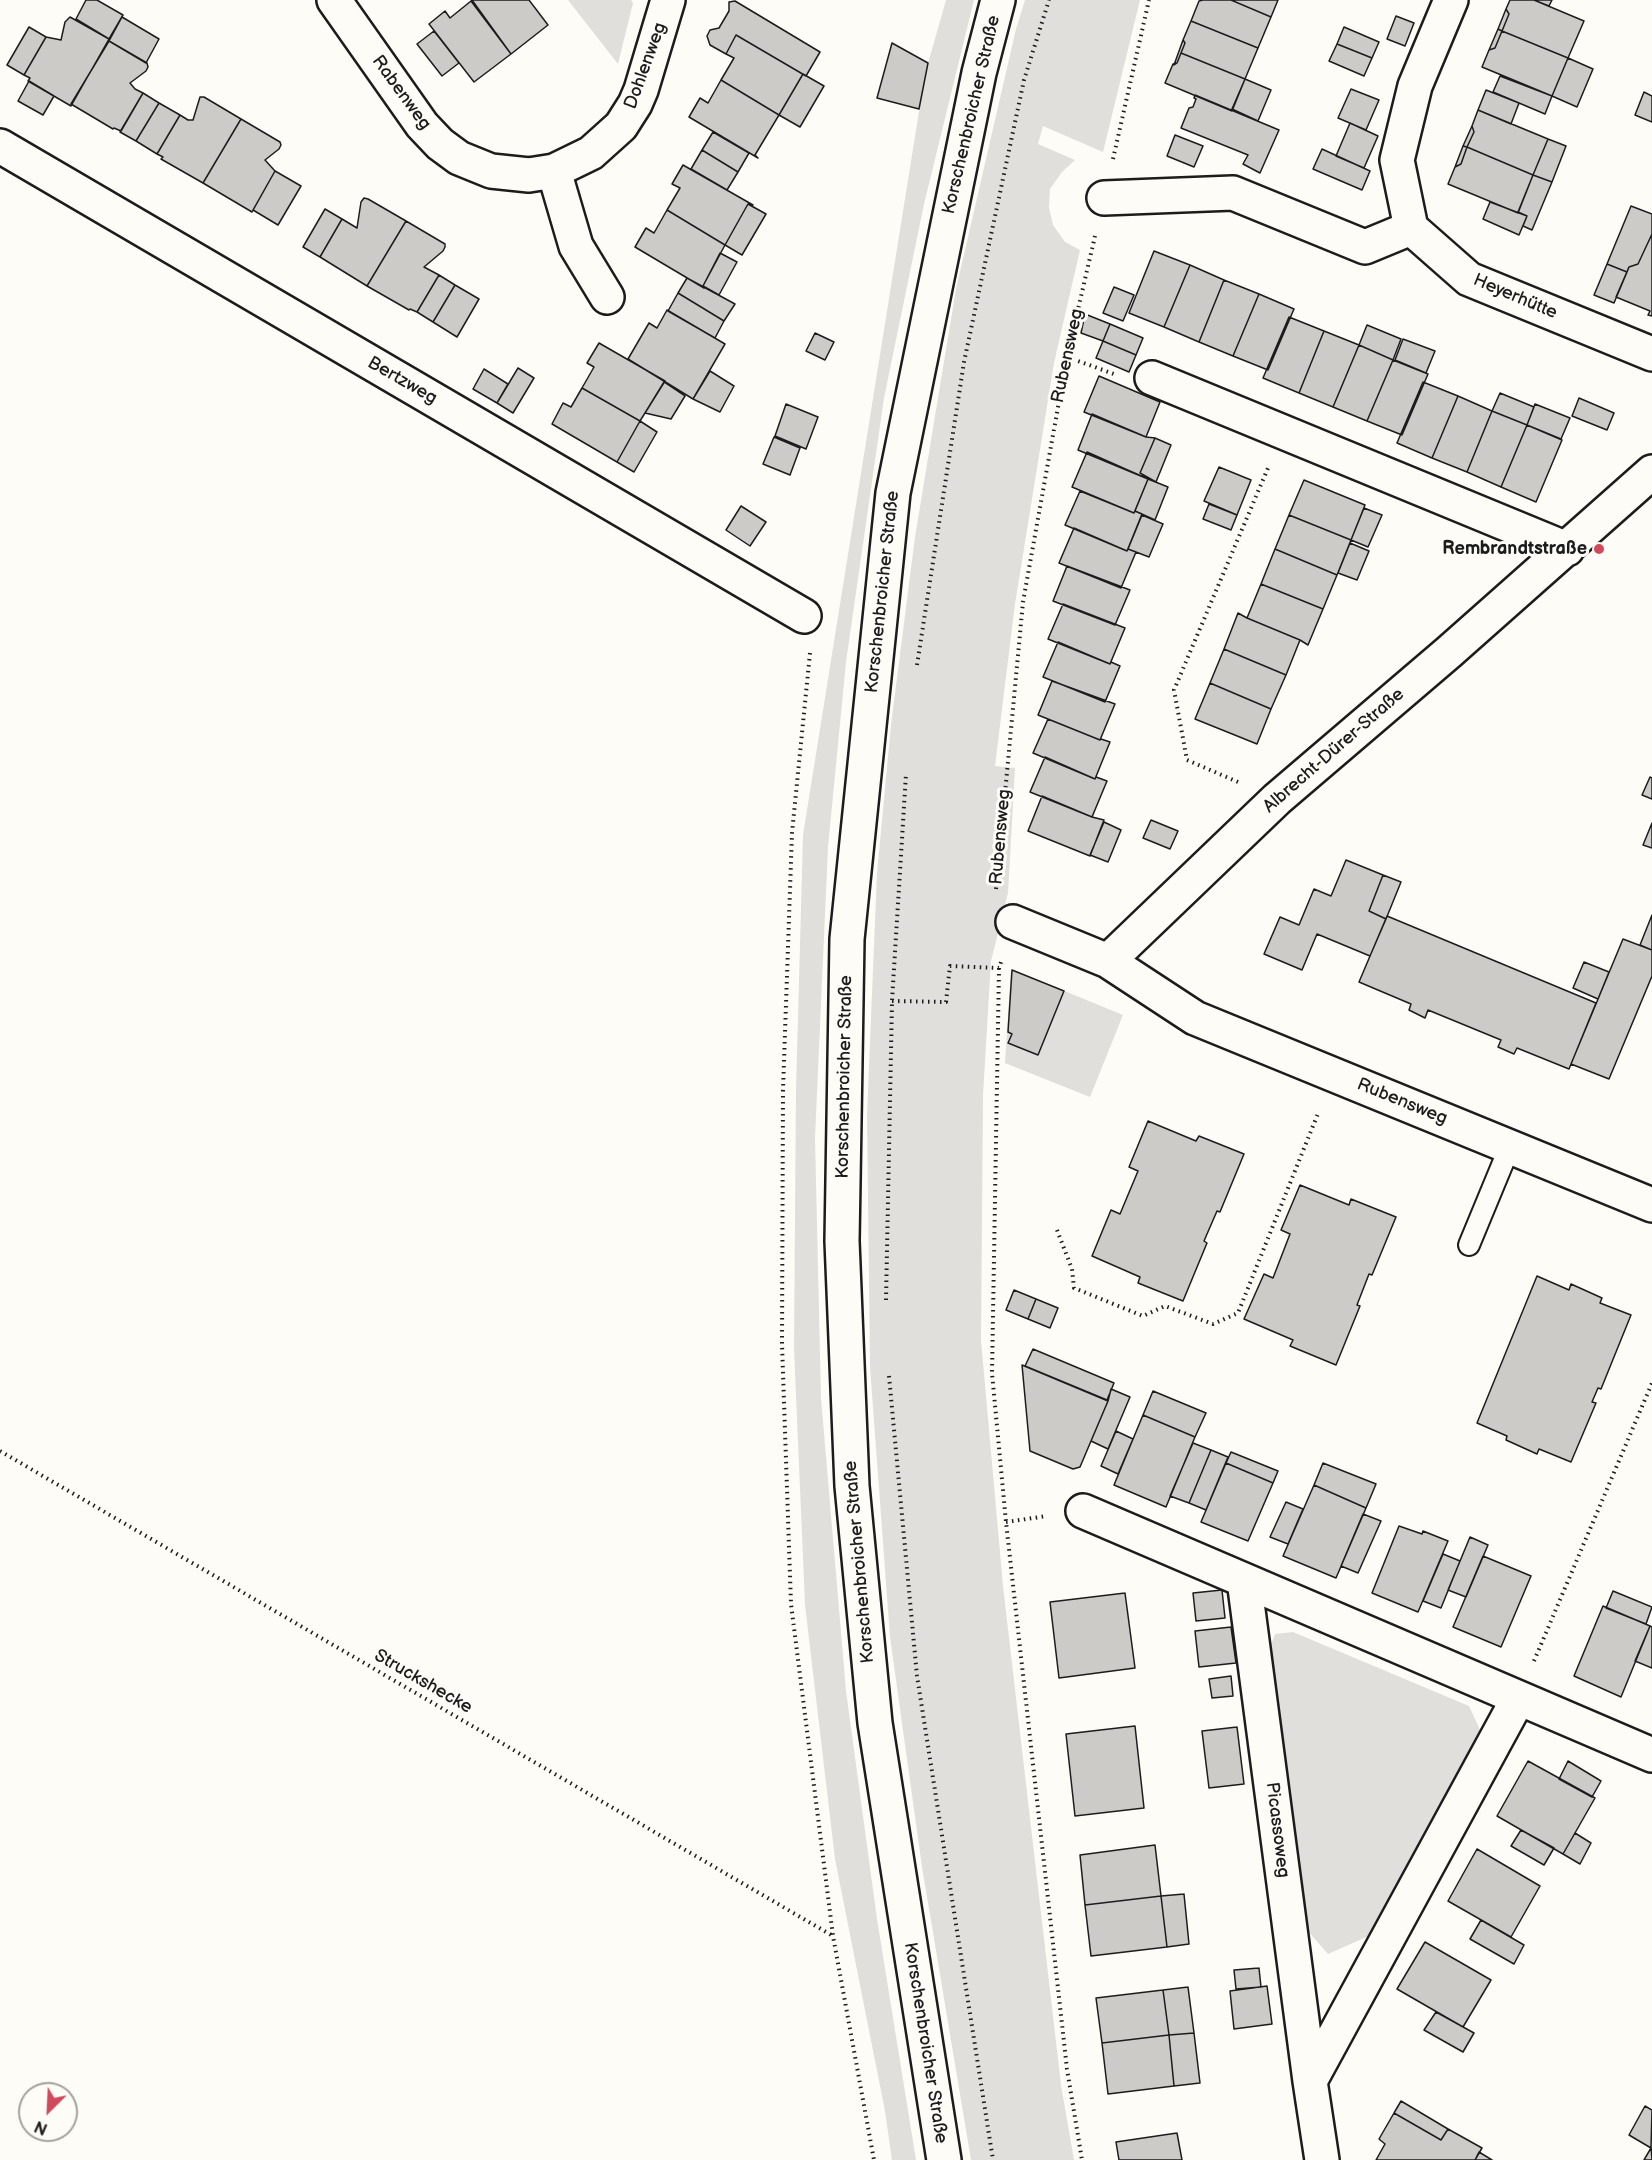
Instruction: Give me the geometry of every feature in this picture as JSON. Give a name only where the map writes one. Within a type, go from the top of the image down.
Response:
[{"type":"street","name":"Rabenweg","points":[[334,0],[422,125],[440,144],[459,158],[491,171],[529,175],[554,171]]},
{"type":"street","name":"Dohlenweg","points":[[554,171],[601,146],[628,116],[641,90],[668,0]]},
{"type":"street","name":"Korschenbroicher Straße","points":[[944,2160],[875,1723],[852,1486],[842,1241],[847,939],[893,493],[979,72],[998,0]]},
{"type":"street","points":[[1104,198],[1233,193],[1365,247],[1411,228],[1397,160],[1415,86],[1451,0]]},
{"type":"street","name":"Bertzweg","points":[[0,146],[804,616]]},
{"type":"street","points":[[554,171],[576,246],[607,297]]},
{"type":"street","name":"Heyerhütte","points":[[1411,228],[1469,279],[1652,354]]},
{"type":"street","points":[[1152,378],[1567,549]]},
{"type":"street","name":"Albrecht-Dürer-Straße","points":[[1108,961],[1277,799],[1567,549],[1652,472]]},
{"type":"street","name":"Rubensweg","points":[[1013,922],[1108,961],[1194,1018],[1652,1205]]},
{"type":"street","points":[[1083,1511],[1652,1755]]},
{"type":"street","name":"Picassoweg","points":[[1244,1580],[1322,2160]]},
{"type":"street","points":[[1310,2081],[1518,1699]]},
{"type":"lane","points":[[1469,1245],[1510,1146]]},
{"type":"path","points":[[917,668],[964,362],[1024,80],[1049,0]]},
{"type":"path","name":"Rubensweg","points":[[1013,922],[995,903],[1023,602],[1067,357],[1149,0]]},
{"type":"path","points":[[1067,357],[1133,381],[1152,378]]},
{"type":"path","points":[[1277,799],[1187,760],[1174,690],[1283,431]]},
{"type":"path","points":[[804,616],[811,657],[792,833],[783,1090],[782,1344],[791,1604],[833,1936],[874,2160]]},
{"type":"path","points":[[886,1309],[892,1001],[907,762]]},
{"type":"path","points":[[1013,922],[999,968],[992,1372],[1006,1522],[1067,2069],[1083,2160]]},
{"type":"path","points":[[892,1001],[946,1002],[950,966],[999,968]]},
{"type":"path","points":[[1057,1230],[1072,1269],[1074,1288],[1143,1316],[1165,1306],[1213,1324],[1238,1313],[1334,1074]]},
{"type":"path","points":[[889,1368],[917,1676],[993,2160]]},
{"type":"path","points":[[1518,1699],[1652,1383]]},
{"type":"path","name":"Struckshecke","points":[[0,1451],[833,1936]]},
{"type":"shaded area","points":[[568,0],[631,0],[633,3],[618,64]]},
{"type":"shaded area","points":[[946,0],[974,0],[924,204],[884,398],[846,662],[828,847],[815,1138],[821,1398],[846,1691],[877,1919],[916,2160],[892,2160],[885,2111],[835,1859],[805,1605],[794,1348],[796,1090],[803,835],[925,74]]},
{"type":"shaded area","points":[[1025,0],[1140,0],[1103,152],[1043,126],[1038,144],[1075,160],[1062,172],[1050,189],[1049,208],[1053,225],[1065,242],[1080,250],[1054,363],[1015,604],[995,766],[1015,768],[1008,893],[991,961],[983,1095],[981,1340],[1003,1586],[1061,2085],[1074,2160],[971,2160],[922,1867],[890,1637],[870,1367],[867,1114],[877,873],[891,725],[915,537],[956,289],[1016,29]]},
{"type":"shaded area","points":[[1011,969],[1123,1015],[1090,1097],[1005,1063]]},
{"type":"shaded area","points":[[1293,1632],[1469,1706],[1481,1732],[1443,1807],[1371,1935],[1328,1954],[1299,1921],[1268,1653],[1275,1634]]},
{"type":"building","points":[[86,0],[97,0],[123,15],[109,39],[76,19]]},
{"type":"building","points":[[472,0],[529,0],[548,25],[511,54]]},
{"type":"building","points":[[1231,0],[1271,17],[1258,48],[1191,21],[1199,1]]},
{"type":"building","points":[[1231,0],[1278,0],[1271,17]]},
{"type":"building","points":[[1510,0],[1534,0],[1584,21],[1568,58],[1502,31],[1509,14],[1506,9]]},
{"type":"building","points":[[1534,0],[1552,0],[1549,6]]},
{"type":"building","points":[[471,1],[511,54],[474,82],[429,24],[445,11],[450,18]]},
{"type":"building","points":[[735,1],[820,52],[806,76],[736,35],[726,54],[710,45],[707,36],[710,30],[719,28],[729,11],[729,2]]},
{"type":"building","points":[[1506,9],[1509,14],[1502,31],[1498,29]]},
{"type":"building","points":[[1396,16],[1414,23],[1405,46],[1387,39]]},
{"type":"building","points":[[70,17],[109,39],[71,106],[28,81],[30,78],[24,75],[46,37],[61,40],[65,22]]},
{"type":"building","points":[[122,17],[159,39],[146,63],[109,41]]},
{"type":"building","points":[[1191,21],[1258,48],[1245,79],[1181,53],[1185,43],[1183,40]]},
{"type":"building","points":[[29,27],[46,37],[24,75],[7,65]]},
{"type":"building","points":[[1344,27],[1379,42],[1372,58],[1337,44]]},
{"type":"building","points":[[1498,29],[1502,31],[1495,48],[1489,50]]},
{"type":"building","points":[[434,31],[459,63],[442,76],[417,44]]},
{"type":"building","points":[[1502,31],[1568,58],[1552,96],[1482,67],[1489,50],[1495,48]]},
{"type":"building","points":[[736,35],[803,74],[779,115],[721,80],[734,58],[726,54]]},
{"type":"building","points":[[1183,40],[1185,43],[1174,65]]},
{"type":"building","points":[[109,41],[147,63],[148,67],[130,83],[143,93],[121,131],[113,129],[71,104]]},
{"type":"building","points":[[892,43],[928,63],[919,109],[877,98]]},
{"type":"building","points":[[1337,44],[1372,58],[1364,76],[1329,61]]},
{"type":"building","points":[[1181,53],[1245,79],[1232,111],[1165,83],[1173,64],[1177,63]]},
{"type":"building","points":[[1568,58],[1593,69],[1577,107],[1552,96]]},
{"type":"building","points":[[803,74],[824,86],[800,127],[779,115]]},
{"type":"building","points":[[1500,76],[1552,96],[1545,114],[1493,92]]},
{"type":"building","points":[[1245,79],[1271,90],[1258,121],[1232,109]]},
{"type":"building","points":[[721,80],[779,115],[755,155],[758,158],[689,117],[700,98],[708,103]]},
{"type":"building","points":[[29,81],[54,96],[43,115],[18,101]]},
{"type":"building","points":[[1351,89],[1379,100],[1366,130],[1338,118]]},
{"type":"building","points":[[1486,90],[1519,103],[1511,124],[1478,110]]},
{"type":"building","points":[[1644,92],[1652,96],[1652,122],[1635,115]]},
{"type":"building","points":[[143,93],[159,103],[136,141],[120,132]]},
{"type":"building","points":[[1195,95],[1279,130],[1260,173],[1243,164],[1248,155],[1181,128],[1189,108],[1193,107]]},
{"type":"building","points":[[200,97],[204,97],[241,119],[203,183],[161,159],[163,157],[157,154],[180,115],[193,120]]},
{"type":"building","points":[[159,103],[180,115],[157,154],[136,141]]},
{"type":"building","points":[[1478,110],[1548,139],[1533,175],[1467,147],[1474,132],[1472,126]]},
{"type":"building","points":[[241,119],[280,142],[281,145],[265,160],[275,171],[252,212],[203,183]]},
{"type":"building","points":[[1350,123],[1378,136],[1364,168],[1336,156]]},
{"type":"building","points":[[1472,126],[1474,132],[1467,147],[1463,146]]},
{"type":"building","points":[[713,132],[749,153],[738,172],[702,150]]},
{"type":"building","points":[[1175,135],[1203,146],[1194,167],[1167,156]]},
{"type":"building","points":[[1548,139],[1566,146],[1552,182],[1533,175]]},
{"type":"building","points":[[1463,146],[1467,147],[1461,164],[1455,167]]},
{"type":"building","points":[[1467,147],[1533,175],[1518,213],[1448,184],[1455,167],[1461,164]]},
{"type":"building","points":[[1322,149],[1370,171],[1362,190],[1313,169]]},
{"type":"building","points":[[702,150],[738,172],[727,190],[691,169]]},
{"type":"building","points":[[683,165],[753,205],[748,204],[725,245],[667,210],[680,188],[672,184]]},
{"type":"building","points":[[275,171],[301,186],[278,225],[253,210]]},
{"type":"building","points":[[1533,175],[1552,182],[1532,230],[1523,226],[1527,216],[1518,212]]},
{"type":"building","points":[[364,198],[406,221],[367,286],[320,257],[342,219],[357,228],[361,202]]},
{"type":"building","points":[[1490,202],[1527,216],[1519,235],[1483,219]]},
{"type":"building","points":[[748,204],[766,214],[742,255],[725,245]]},
{"type":"building","points":[[1631,206],[1652,214],[1652,234],[1638,264],[1629,267],[1627,272],[1607,264]]},
{"type":"building","points":[[325,209],[342,219],[320,257],[303,247]]},
{"type":"building","points":[[667,210],[725,245],[704,288],[635,247],[646,228],[654,233]]},
{"type":"building","points":[[406,221],[445,244],[443,251],[424,267],[439,275],[417,312],[409,310],[367,286]]},
{"type":"building","points":[[1652,234],[1652,316],[1648,315],[1650,311],[1616,297],[1629,267],[1638,264]]},
{"type":"building","points":[[1154,251],[1190,265],[1164,327],[1129,313]]},
{"type":"building","points":[[720,253],[737,262],[719,295],[703,286]]},
{"type":"building","points":[[1607,264],[1627,272],[1614,303],[1594,295]]},
{"type":"building","points":[[1190,265],[1224,280],[1199,342],[1164,327]]},
{"type":"building","points":[[439,275],[455,285],[433,322],[417,312]]},
{"type":"building","points":[[687,278],[735,304],[724,321],[678,293]]},
{"type":"building","points":[[1224,280],[1259,294],[1233,356],[1199,342]]},
{"type":"building","points":[[455,285],[479,299],[457,337],[433,322]]},
{"type":"building","points":[[1114,287],[1134,295],[1123,321],[1103,313]]},
{"type":"building","points":[[678,293],[724,321],[715,338],[668,311]]},
{"type":"building","points":[[1259,294],[1294,309],[1268,370],[1233,356]]},
{"type":"building","points":[[667,310],[725,344],[693,399],[628,359],[649,323],[657,328]]},
{"type":"building","points":[[1085,314],[1110,324],[1103,341],[1081,333]]},
{"type":"building","points":[[1289,317],[1324,331],[1299,393],[1263,378]]},
{"type":"building","points":[[1110,324],[1143,338],[1136,355],[1103,341]]},
{"type":"building","points":[[1367,325],[1401,339],[1393,360],[1359,345]]},
{"type":"building","points":[[1324,331],[1359,345],[1333,407],[1299,393]]},
{"type":"building","points":[[815,333],[834,342],[825,360],[806,351]]},
{"type":"building","points":[[1403,339],[1435,351],[1426,373],[1395,360]]},
{"type":"building","points":[[1103,341],[1136,355],[1129,372],[1096,358]]},
{"type":"building","points":[[599,343],[665,381],[640,421],[582,388],[594,367],[587,363]]},
{"type":"building","points":[[1359,345],[1393,360],[1367,421],[1333,407]]},
{"type":"building","points":[[1393,360],[1428,374],[1402,435],[1367,421]]},
{"type":"building","points":[[518,368],[534,378],[513,413],[497,403]]},
{"type":"building","points":[[484,369],[508,384],[497,403],[473,389]]},
{"type":"building","points":[[710,371],[734,386],[720,412],[693,399]]},
{"type":"building","points":[[1099,376],[1160,402],[1146,437],[1084,412]]},
{"type":"building","points":[[664,382],[685,396],[671,419],[645,413]]},
{"type":"building","points":[[1423,382],[1458,396],[1432,458],[1397,443]]},
{"type":"building","points":[[582,388],[640,421],[617,462],[552,424],[563,403],[571,407]]},
{"type":"building","points":[[1500,393],[1534,407],[1527,425],[1492,411]]},
{"type":"building","points":[[1458,396],[1492,411],[1467,472],[1432,458]]},
{"type":"building","points":[[1579,398],[1614,413],[1607,430],[1572,416]]},
{"type":"building","points":[[786,404],[818,417],[806,449],[775,436]]},
{"type":"building","points":[[1535,404],[1570,418],[1561,439],[1527,425]]},
{"type":"building","points":[[1492,411],[1527,425],[1501,487],[1467,472]]},
{"type":"building","points":[[1092,414],[1146,437],[1155,438],[1140,473],[1148,479],[1078,450]]},
{"type":"building","points":[[640,421],[657,432],[634,472],[617,462]]},
{"type":"building","points":[[1527,425],[1562,440],[1536,502],[1501,487]]},
{"type":"building","points":[[774,437],[800,448],[790,475],[763,464]]},
{"type":"building","points":[[1155,438],[1171,445],[1156,482],[1140,473]]},
{"type":"building","points":[[1087,452],[1148,479],[1134,513],[1072,487]]},
{"type":"building","points":[[1219,467],[1251,480],[1237,515],[1204,501]]},
{"type":"building","points":[[1148,479],[1168,487],[1155,520],[1135,511]]},
{"type":"building","points":[[1304,480],[1365,505],[1351,540],[1289,515]]},
{"type":"building","points":[[1080,491],[1134,513],[1135,511],[1142,514],[1127,551],[1065,525]]},
{"type":"building","points":[[1209,504],[1237,515],[1231,530],[1203,519]]},
{"type":"building","points":[[741,506],[766,522],[750,546],[726,530]]},
{"type":"building","points":[[1364,508],[1382,515],[1368,547],[1351,540]]},
{"type":"building","points":[[1142,515],[1163,524],[1149,557],[1128,549]]},
{"type":"building","points":[[1289,515],[1351,540],[1337,575],[1275,549]]},
{"type":"building","points":[[1074,528],[1127,551],[1128,549],[1136,552],[1121,588],[1059,563]]},
{"type":"building","points":[[1350,543],[1369,551],[1357,580],[1338,573]]},
{"type":"building","points":[[1275,549],[1337,575],[1323,609],[1261,584]]},
{"type":"building","points":[[1067,566],[1130,590],[1115,625],[1053,601]]},
{"type":"building","points":[[1261,584],[1323,609],[1308,645],[1247,618]]},
{"type":"building","points":[[1063,604],[1125,628],[1110,664],[1048,639]]},
{"type":"building","points":[[1238,613],[1300,640],[1286,675],[1224,649]]},
{"type":"building","points":[[1058,642],[1120,666],[1105,702],[1043,677]]},
{"type":"building","points":[[1224,649],[1286,675],[1271,709],[1210,683]]},
{"type":"building","points":[[1052,681],[1115,704],[1100,740],[1038,715]]},
{"type":"building","points":[[1210,683],[1271,709],[1257,744],[1195,719]]},
{"type":"building","points":[[1048,719],[1110,742],[1095,779],[1033,753]]},
{"type":"building","points":[[1045,757],[1095,779],[1096,777],[1107,781],[1092,817],[1030,792]]},
{"type":"building","points":[[1650,777],[1652,778],[1652,799],[1642,795]]},
{"type":"building","points":[[1042,796],[1104,820],[1090,856],[1028,831]]},
{"type":"building","points":[[1151,820],[1178,831],[1170,849],[1143,838]]},
{"type":"building","points":[[1104,822],[1121,830],[1108,862],[1090,855]]},
{"type":"building","points":[[1652,823],[1652,848],[1643,845]]},
{"type":"building","points":[[1346,860],[1383,875],[1369,911],[1386,919],[1370,956],[1317,934],[1302,970],[1264,954],[1280,917],[1299,925],[1314,889],[1331,896]]},
{"type":"building","points":[[1383,875],[1401,882],[1386,919],[1369,911]]},
{"type":"building","points":[[1652,915],[1652,950],[1640,945]]},
{"type":"building","points":[[1387,916],[1596,1003],[1569,1069],[1517,1048],[1514,1054],[1498,1047],[1501,1040],[1428,1010],[1425,1018],[1409,1010],[1411,1004],[1359,982]]},
{"type":"building","points":[[1623,939],[1652,950],[1652,976],[1609,1079],[1571,1064]]},
{"type":"building","points":[[1584,962],[1609,972],[1598,999],[1573,988]]},
{"type":"building","points":[[1012,970],[1064,991],[1038,1055],[1008,1043],[1012,1034],[1008,1032]]},
{"type":"building","points":[[1148,1121],[1196,1141],[1199,1136],[1244,1154],[1220,1212],[1217,1211],[1204,1241],[1207,1243],[1183,1301],[1138,1283],[1140,1277],[1092,1256],[1111,1210],[1120,1214],[1138,1171],[1129,1167]]},
{"type":"building","points":[[1300,1185],[1349,1205],[1351,1199],[1396,1217],[1372,1275],[1369,1274],[1357,1305],[1360,1306],[1336,1365],[1290,1346],[1293,1340],[1244,1319],[1264,1274],[1273,1278],[1290,1234],[1281,1230]]},
{"type":"building","points":[[1537,1276],[1569,1290],[1571,1284],[1602,1298],[1600,1303],[1631,1315],[1601,1389],[1598,1388],[1592,1402],[1596,1403],[1571,1462],[1539,1449],[1537,1454],[1506,1440],[1507,1436],[1477,1423]]},
{"type":"building","points":[[1014,1290],[1036,1299],[1028,1319],[1006,1310]]},
{"type":"building","points":[[1036,1299],[1058,1308],[1050,1328],[1028,1319]]},
{"type":"building","points":[[1033,1349],[1114,1383],[1107,1400],[1025,1366]]},
{"type":"building","points":[[1022,1365],[1108,1401],[1080,1467],[1073,1469],[1030,1451]]},
{"type":"building","points":[[1111,1389],[1130,1397],[1108,1449],[1091,1441]]},
{"type":"building","points":[[1153,1391],[1206,1413],[1195,1437],[1143,1415]]},
{"type":"building","points":[[1143,1415],[1195,1437],[1166,1507],[1114,1485]]},
{"type":"building","points":[[1116,1431],[1133,1439],[1118,1474],[1101,1466]]},
{"type":"building","points":[[1193,1443],[1211,1450],[1189,1503],[1170,1496]]},
{"type":"building","points":[[1211,1450],[1228,1457],[1206,1510],[1189,1503]]},
{"type":"building","points":[[1231,1452],[1278,1471],[1273,1483],[1226,1463]]},
{"type":"building","points":[[1226,1463],[1273,1483],[1248,1541],[1201,1522]]},
{"type":"building","points":[[1323,1463],[1376,1484],[1366,1508],[1314,1485]]},
{"type":"building","points":[[1314,1485],[1366,1508],[1336,1578],[1283,1556]]},
{"type":"building","points":[[1286,1502],[1303,1509],[1288,1544],[1270,1537]]},
{"type":"building","points":[[1363,1514],[1381,1521],[1358,1573],[1341,1566]]},
{"type":"building","points":[[1399,1526],[1422,1534],[1423,1531],[1448,1541],[1418,1612],[1372,1593]]},
{"type":"building","points":[[1470,1537],[1488,1545],[1466,1597],[1448,1590]]},
{"type":"building","points":[[1443,1554],[1460,1561],[1441,1608],[1423,1601]]},
{"type":"building","points":[[1483,1556],[1531,1576],[1501,1647],[1453,1627]]},
{"type":"building","points":[[1222,1590],[1225,1618],[1196,1621],[1193,1593]]},
{"type":"building","points":[[1613,1591],[1652,1607],[1646,1624],[1606,1608]]},
{"type":"building","points":[[1125,1593],[1135,1668],[1059,1678],[1050,1602]]},
{"type":"building","points":[[1603,1606],[1650,1626],[1621,1697],[1574,1676]]},
{"type":"building","points":[[1650,1626],[1652,1627],[1652,1668],[1635,1661]]},
{"type":"building","points":[[1231,1627],[1236,1663],[1199,1667],[1195,1631]]},
{"type":"building","points":[[1231,1676],[1233,1696],[1212,1698],[1209,1679]]},
{"type":"building","points":[[1135,1726],[1144,1808],[1075,1816],[1066,1734]]},
{"type":"building","points":[[1237,1727],[1244,1784],[1209,1788],[1202,1731]]},
{"type":"building","points":[[1528,1761],[1595,1798],[1563,1854],[1497,1816]]},
{"type":"building","points":[[1568,1761],[1601,1781],[1592,1797],[1559,1779]]},
{"type":"building","points":[[1521,1830],[1554,1848],[1544,1865],[1511,1846]]},
{"type":"building","points":[[1575,1833],[1591,1843],[1580,1864],[1563,1854]]},
{"type":"building","points":[[1155,1845],[1161,1896],[1085,1905],[1080,1855]]},
{"type":"building","points":[[1477,1849],[1540,1886],[1511,1937],[1448,1901]]},
{"type":"building","points":[[1184,1894],[1189,1944],[1167,1947],[1161,1896]]},
{"type":"building","points":[[1161,1896],[1167,1947],[1091,1956],[1085,1905]]},
{"type":"building","points":[[1481,1920],[1524,1945],[1514,1964],[1470,1939]]},
{"type":"building","points":[[1425,1942],[1491,1980],[1463,2027],[1397,1989]]},
{"type":"building","points":[[1259,1968],[1261,1987],[1236,1989],[1234,1970]]},
{"type":"building","points":[[1267,1986],[1272,2024],[1234,2029],[1230,1991]]},
{"type":"building","points":[[1188,1987],[1194,2033],[1169,2035],[1163,1990]]},
{"type":"building","points":[[1163,1990],[1169,2035],[1102,2043],[1096,1998]]},
{"type":"building","points":[[1436,2012],[1474,2033],[1463,2052],[1424,2030]]},
{"type":"building","points":[[1194,2033],[1200,2083],[1174,2086],[1169,2035]]},
{"type":"building","points":[[1169,2035],[1174,2086],[1108,2094],[1102,2043]]},
{"type":"building","points":[[1401,2101],[1448,2129],[1441,2140],[1394,2113]]},
{"type":"building","points":[[1645,2106],[1652,2110],[1651,2148],[1629,2135]]},
{"type":"building","points":[[1394,2113],[1441,2140],[1448,2129],[1482,2148],[1475,2160],[1376,2160],[1385,2144],[1379,2139]]},
{"type":"building","points":[[1177,2133],[1182,2160],[1119,2160],[1116,2142]]},
{"type":"building","points":[[1651,2146],[1652,2160],[1644,2160],[1651,2148]]},
{"type":"building","points":[[1479,2152],[1492,2160],[1475,2160]]},
{"type":"place","name":"Rembrandtstraße","points":[[1599,549]]}]
